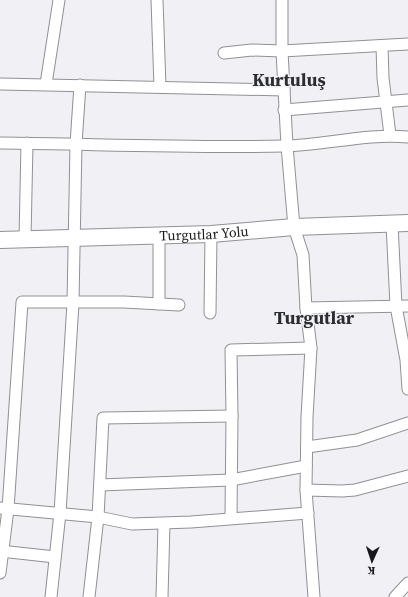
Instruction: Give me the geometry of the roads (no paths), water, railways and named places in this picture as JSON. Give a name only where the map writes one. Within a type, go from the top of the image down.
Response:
[{"type":"main road","name":"Turgutlar Yolu","points":[[0,240],[211,234],[294,227],[408,223]]},
{"type":"street","points":[[46,84],[58,0]]},
{"type":"street","points":[[157,0],[160,87]]},
{"type":"street","points":[[282,0],[284,110],[294,227],[303,255],[306,308],[311,348],[306,490],[314,597]]},
{"type":"street","points":[[224,53],[252,50],[282,51],[408,44]]},
{"type":"street","points":[[382,46],[385,102],[390,135]]},
{"type":"street","points":[[0,84],[284,90]]},
{"type":"street","points":[[51,597],[60,513],[73,303],[76,144],[80,85]]},
{"type":"street","points":[[284,110],[408,100]]},
{"type":"street","points":[[0,143],[215,147],[287,146],[390,135],[408,137]]},
{"type":"street","points":[[24,239],[27,143]]},
{"type":"street","points":[[392,224],[396,306],[406,360],[408,389]]},
{"type":"street","points":[[210,313],[211,234]]},
{"type":"street","points":[[159,235],[159,304]]},
{"type":"street","points":[[0,573],[4,508],[22,302],[124,302],[180,305]]},
{"type":"street","points":[[306,308],[408,306]]},
{"type":"street","points":[[231,518],[231,350],[311,348]]},
{"type":"street","points":[[89,597],[98,517],[103,418],[232,416]]},
{"type":"street","points":[[307,447],[357,440],[408,423]]},
{"type":"street","points":[[100,485],[231,480],[306,466]]},
{"type":"street","points":[[306,490],[355,490],[408,476]]},
{"type":"street","points":[[4,508],[98,517],[132,524],[164,524],[308,513]]},
{"type":"street","points":[[162,597],[164,524]]},
{"type":"street","points":[[1,552],[55,557]]},
{"type":"street","points":[[395,597],[408,583]]},
{"type":"district","name":"Kurtuluş","points":[[289,80]]},
{"type":"district","name":"Turgutlar","points":[[314,318]]}]
